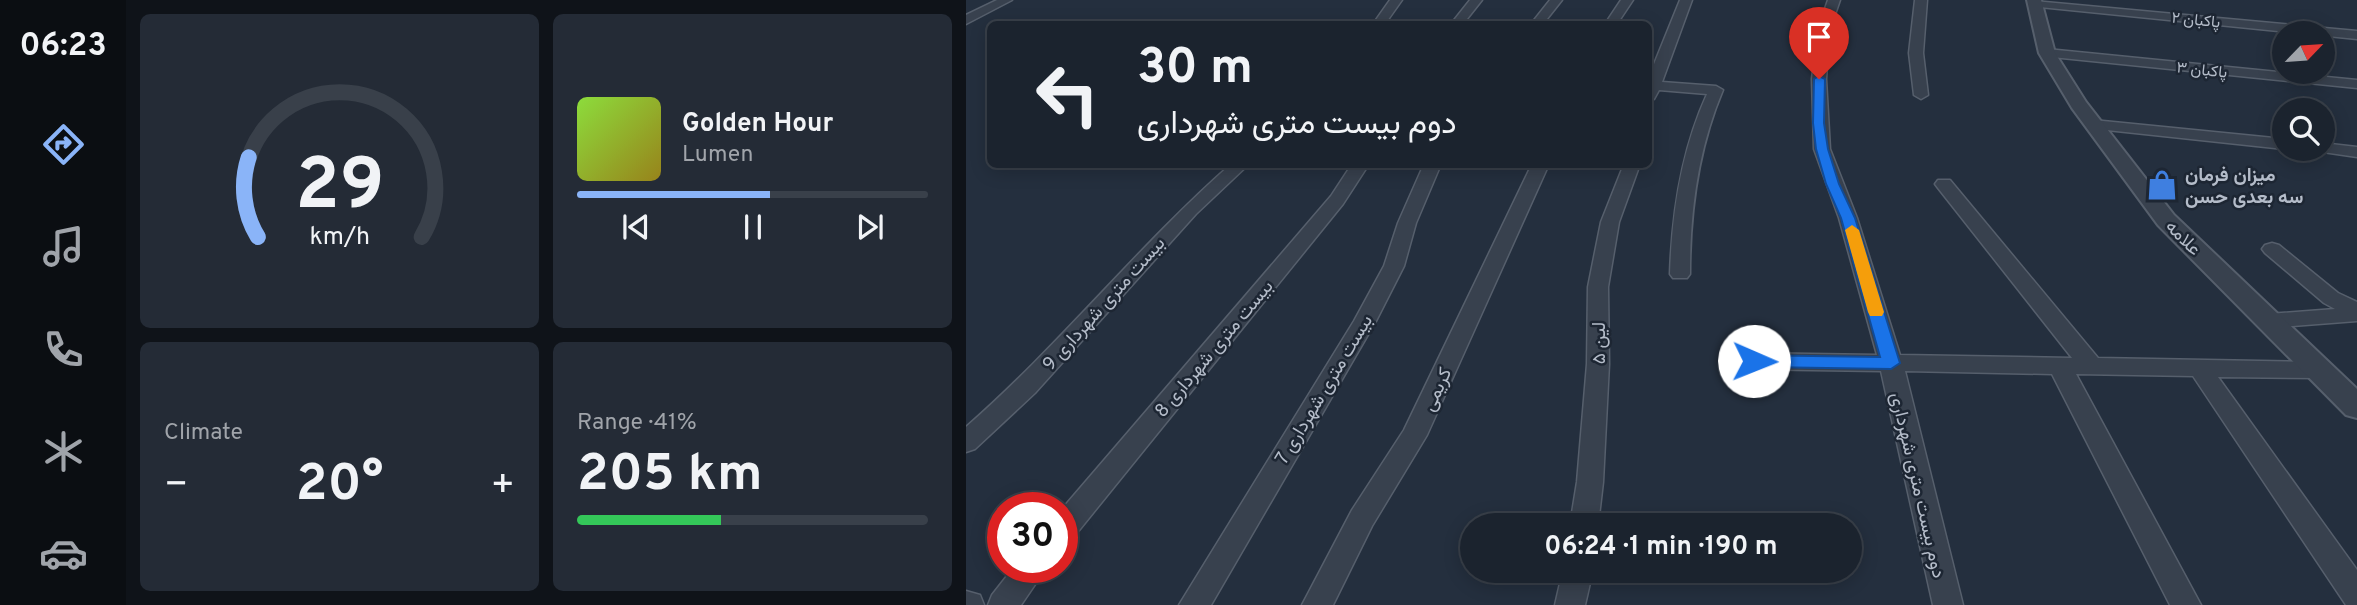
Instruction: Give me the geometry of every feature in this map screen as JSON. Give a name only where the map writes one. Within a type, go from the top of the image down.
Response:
[{"type":"street","points":[[966,20],[1006,0]]},
{"type":"street","points":[[1381,21],[1396,0]]},
{"type":"street","points":[[1459,21],[1476,0]]},
{"type":"street","points":[[1538,21],[1556,0]]},
{"type":"street","points":[[1613,21],[1627,0]]},
{"type":"street","points":[[1652,87],[1686,0]]},
{"type":"street","name":"دوم بیست متری شهرداری","points":[[1834,0],[1824,29],[1819,79],[1822,149],[1848,218],[1891,363],[1948,605]]},
{"type":"street","points":[[1921,0],[1916,53],[1921,95]]},
{"type":"street","name":"پاکبان ۲","points":[[2034,2],[2357,35]]},
{"type":"street","name":"علامه","points":[[2034,2],[2047,53],[2093,125],[2166,220],[2357,407]]},
{"type":"street","name":"پاکبان ۳","points":[[2047,53],[2357,84]]},
{"type":"street","points":[[1652,92],[1716,90],[1708,105],[1688,181],[1680,232],[1680,274]]},
{"type":"street","points":[[2093,125],[2272,143]]},
{"type":"street","points":[[2335,149],[2357,152]]},
{"type":"street","name":"بیست متری شهرداری 9","points":[[966,443],[1027,387],[1181,219],[1237,168]]},
{"type":"street","name":"بیست متری شهرداری 8","points":[[1078,511],[1337,200],[1358,168]]},
{"type":"street","name":"بیست متری شهرداری 7","points":[[1194,605],[1371,310],[1394,266],[1407,223],[1431,168]]},
{"type":"street","name":"کریمی","points":[[1317,605],[1362,518],[1414,435],[1539,168]]},
{"type":"street","name":"لین ۵","points":[[1586,513],[1598,364],[1598,287],[1610,222],[1630,168]]},
{"type":"street","points":[[1944,184],[2092,367]]},
{"type":"street","points":[[2272,249],[2331,298],[2357,312]]},
{"type":"street","points":[[2268,321],[2357,312]]},
{"type":"street","points":[[1754,361],[2319,370]]},
{"type":"street","points":[[2060,366],[2186,605]]},
{"type":"street","points":[[2200,368],[2357,595]]},
{"type":"street","points":[[1003,605],[1020,583]]},
{"type":"street","points":[[1570,605],[1575,583]]},
{"type":"slow traffic","points":[[1852,230],[1876,312]]},
{"type":"place","name":"میزان فرمان سه بعدی حسن","points":[[2162,185]]},
{"type":"route","points":[[1754,361],[1891,363],[1848,218],[1822,149],[1819,79]]}]
